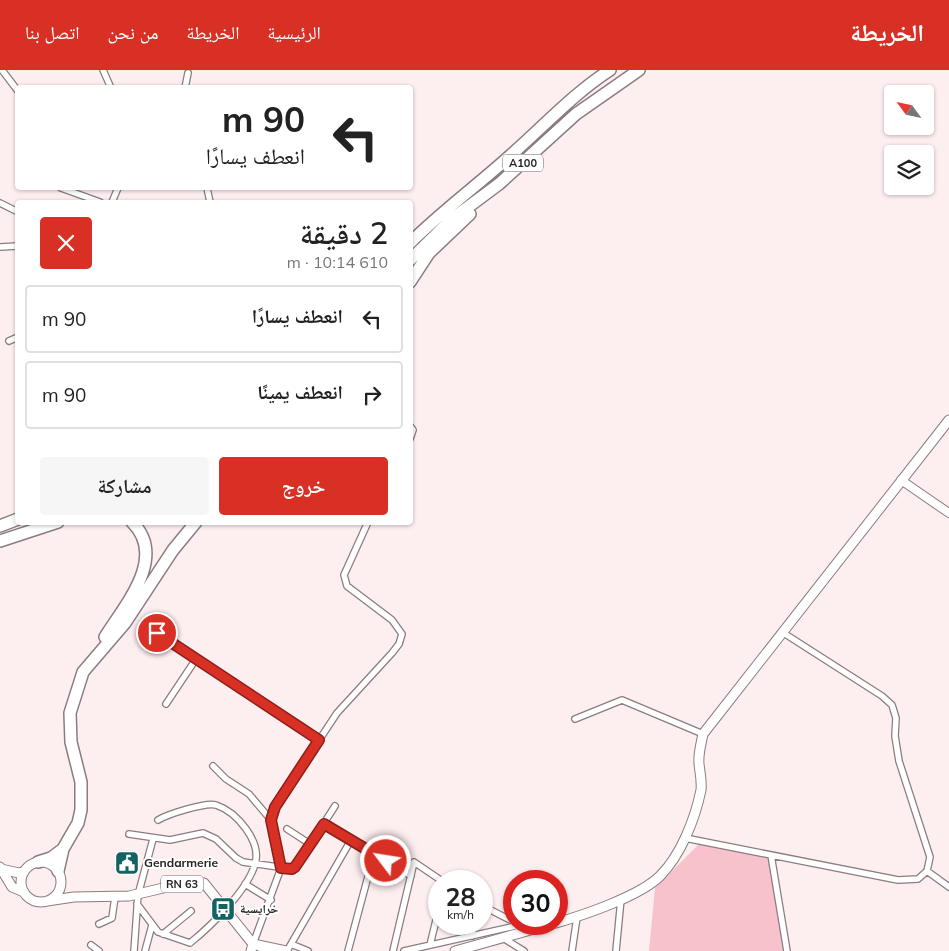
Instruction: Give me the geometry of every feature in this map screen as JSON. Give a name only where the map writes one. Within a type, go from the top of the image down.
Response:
[{"type":"highway","name":"A100","points":[[413,240],[445,209],[494,170],[563,106],[610,70]]},
{"type":"highway","name":"A100","points":[[413,257],[452,219],[533,154],[576,114],[639,70]]},
{"type":"highway","points":[[413,277],[420,264],[435,247],[464,219],[499,192],[533,154]]},
{"type":"highway","points":[[413,229],[442,202],[494,170]]},
{"type":"highway","points":[[0,527],[15,521]]},
{"type":"highway","points":[[0,541],[49,525]]},
{"type":"highway","points":[[60,875],[64,849],[78,823],[81,810],[81,782],[71,742],[70,713],[84,672],[143,571],[147,549],[144,539],[134,525]]},
{"type":"highway","points":[[84,672],[125,623],[173,550],[194,525]]},
{"type":"highway","points":[[38,862],[51,858],[64,849]]},
{"type":"main road","points":[[568,920],[621,899],[650,884],[661,875],[685,838],[701,790],[698,762],[703,734],[949,420]]},
{"type":"main road","points":[[0,868],[19,873],[24,872],[38,862],[49,863],[60,875],[64,888],[74,897]]},
{"type":"main road","points":[[0,868],[12,887],[24,892],[34,900],[47,901],[74,897]]},
{"type":"main road","points":[[24,872],[21,882],[24,892]]},
{"type":"main road","points":[[47,901],[59,890],[60,875]]},
{"type":"main road","name":"RN 63","points":[[74,897],[115,897],[138,900],[198,882],[204,883],[225,908],[252,947]]},
{"type":"main road","points":[[460,950],[513,935]]},
{"type":"main road","points":[[252,947],[288,949]]},
{"type":"street","points":[[2,70],[15,87]]},
{"type":"street","points":[[103,70],[110,85]]},
{"type":"street","points":[[186,85],[188,73]]},
{"type":"street","points":[[65,190],[80,198]]},
{"type":"street","points":[[0,204],[15,211]]},
{"type":"street","points":[[0,247],[15,246]]},
{"type":"street","points":[[9,341],[15,338]]},
{"type":"street","points":[[901,480],[949,513]]},
{"type":"street","points":[[271,820],[280,798],[319,740],[357,689],[396,648],[402,634],[392,620],[347,586],[344,575],[367,525]]},
{"type":"street","points":[[685,838],[898,880],[918,880],[927,871],[930,857],[899,761],[895,736],[896,718],[892,705],[882,696],[782,632]]},
{"type":"street","points":[[157,633],[319,740]]},
{"type":"street","points":[[166,704],[196,659]]},
{"type":"street","points":[[575,719],[622,700],[703,734]]},
{"type":"street","points":[[213,766],[226,779],[249,794],[271,820],[281,868],[271,900],[252,947],[264,951]]},
{"type":"street","points":[[138,900],[152,924],[163,934],[190,943],[225,908],[245,884],[256,864],[253,840],[230,813],[215,805],[180,811],[158,820]]},
{"type":"street","points":[[129,834],[152,839],[170,840],[203,833],[216,839],[236,858],[256,864],[292,869],[335,806]]},
{"type":"street","points":[[324,824],[410,876]]},
{"type":"street","points":[[287,829],[310,844]]},
{"type":"street","points":[[134,951],[138,900],[152,839]]},
{"type":"street","points":[[308,951],[288,949],[351,840]]},
{"type":"street","points":[[348,951],[374,854]]},
{"type":"street","points":[[771,855],[787,951]]},
{"type":"street","points":[[393,951],[414,862],[428,872]]},
{"type":"street","points":[[927,871],[949,887]]},
{"type":"street","points":[[245,884],[271,900]]},
{"type":"street","points":[[99,924],[112,918],[115,897]]},
{"type":"street","points":[[616,951],[621,899]]},
{"type":"street","points":[[163,934],[191,911]]},
{"type":"street","points":[[572,951],[577,917]]},
{"type":"street","points":[[145,951],[152,924]]},
{"type":"street","points":[[404,951],[503,928]]},
{"type":"street","points":[[430,945],[432,935]]},
{"type":"street","points":[[503,938],[524,951]]},
{"type":"street","points":[[92,945],[99,951]]},
{"type":"shaded area","points":[[699,844],[769,857],[789,951],[649,951],[655,888]]},
{"type":"place","name":"Gendarmerie","points":[[127,863]]},
{"type":"place","name":"خرايسية","points":[[223,909]]},
{"type":"route","points":[[157,633],[319,740],[280,798],[271,820],[281,868],[292,869],[295,867],[324,824],[386,861]]}]
